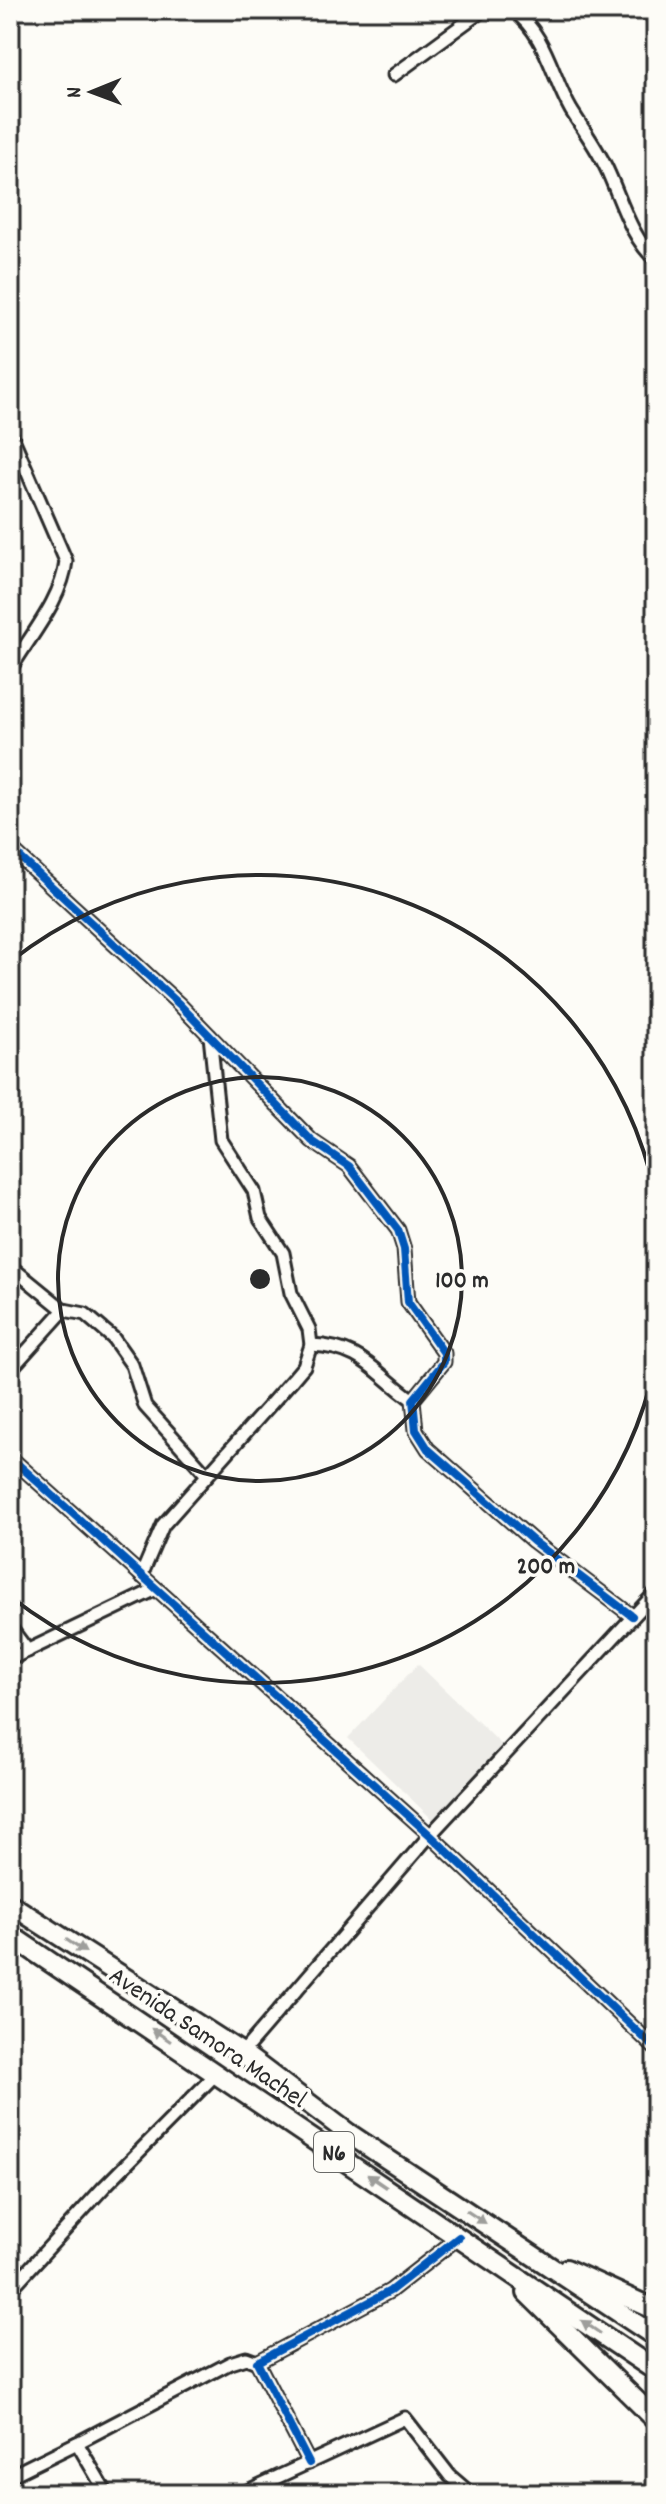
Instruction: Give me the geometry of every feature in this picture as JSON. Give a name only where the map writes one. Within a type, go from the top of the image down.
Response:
[{"type":"highway","name":"Avenida Samora Machel","points":[[10,1904],[242,2053],[348,2133],[656,2337]]},
{"type":"highway","name":"Avenida Samora Machel","points":[[10,1935],[656,2371]]},
{"type":"highway","points":[[541,2260],[591,2277],[656,2310]]},
{"type":"highway","points":[[496,2262],[656,2420]]},
{"type":"street","points":[[394,75],[483,10]]},
{"type":"street","points":[[513,10],[530,23],[555,66],[566,100],[605,164],[638,239],[656,260]]},
{"type":"street","points":[[530,23],[532,10]]},
{"type":"street","points":[[10,432],[66,561],[65,574],[53,598],[10,670]]},
{"type":"street","points":[[10,848],[210,1035],[312,1141],[349,1166],[398,1230],[404,1249],[408,1302],[444,1353],[444,1362],[413,1400],[416,1430],[428,1449],[533,1541],[632,1616]]},
{"type":"street","points":[[141,1576],[163,1525],[299,1373],[311,1345],[309,1329],[291,1293],[283,1253],[260,1218],[254,1191],[221,1140],[210,1035]]},
{"type":"street","points":[[10,1266],[64,1310],[85,1314],[113,1338],[132,1365],[145,1406],[207,1475]]},
{"type":"street","points":[[10,1370],[64,1310]]},
{"type":"street","points":[[311,1345],[338,1346],[352,1351],[413,1400]]},
{"type":"street","points":[[10,1457],[154,1590],[430,1835],[656,2049]]},
{"type":"street","points":[[10,1659],[154,1590]]},
{"type":"street","points":[[242,2053],[430,1835],[656,1592]]},
{"type":"street","points":[[10,1627],[28,1651]]},
{"type":"street","points":[[10,2290],[104,2187],[217,2073]]},
{"type":"street","points":[[257,2362],[390,2291],[459,2237]]},
{"type":"street","points":[[10,2476],[230,2363],[246,2358],[257,2362],[309,2463]]},
{"type":"street","points":[[241,2494],[405,2418],[450,2476],[471,2494]]},
{"type":"street","points":[[77,2443],[107,2494]]},
{"type":"shaded area","points":[[418,1664],[503,1746],[433,1820],[348,1738]]},
{"type":"cycle path","points":[[10,848],[179,1004],[312,1141],[349,1166],[398,1230],[404,1249],[408,1302],[444,1353],[444,1362],[413,1400],[416,1430],[428,1449],[533,1541],[632,1616]]},
{"type":"cycle path","points":[[10,1457],[430,1835],[656,2049]]},
{"type":"cycle path","points":[[309,2463],[257,2362],[390,2291],[459,2237]]}]
